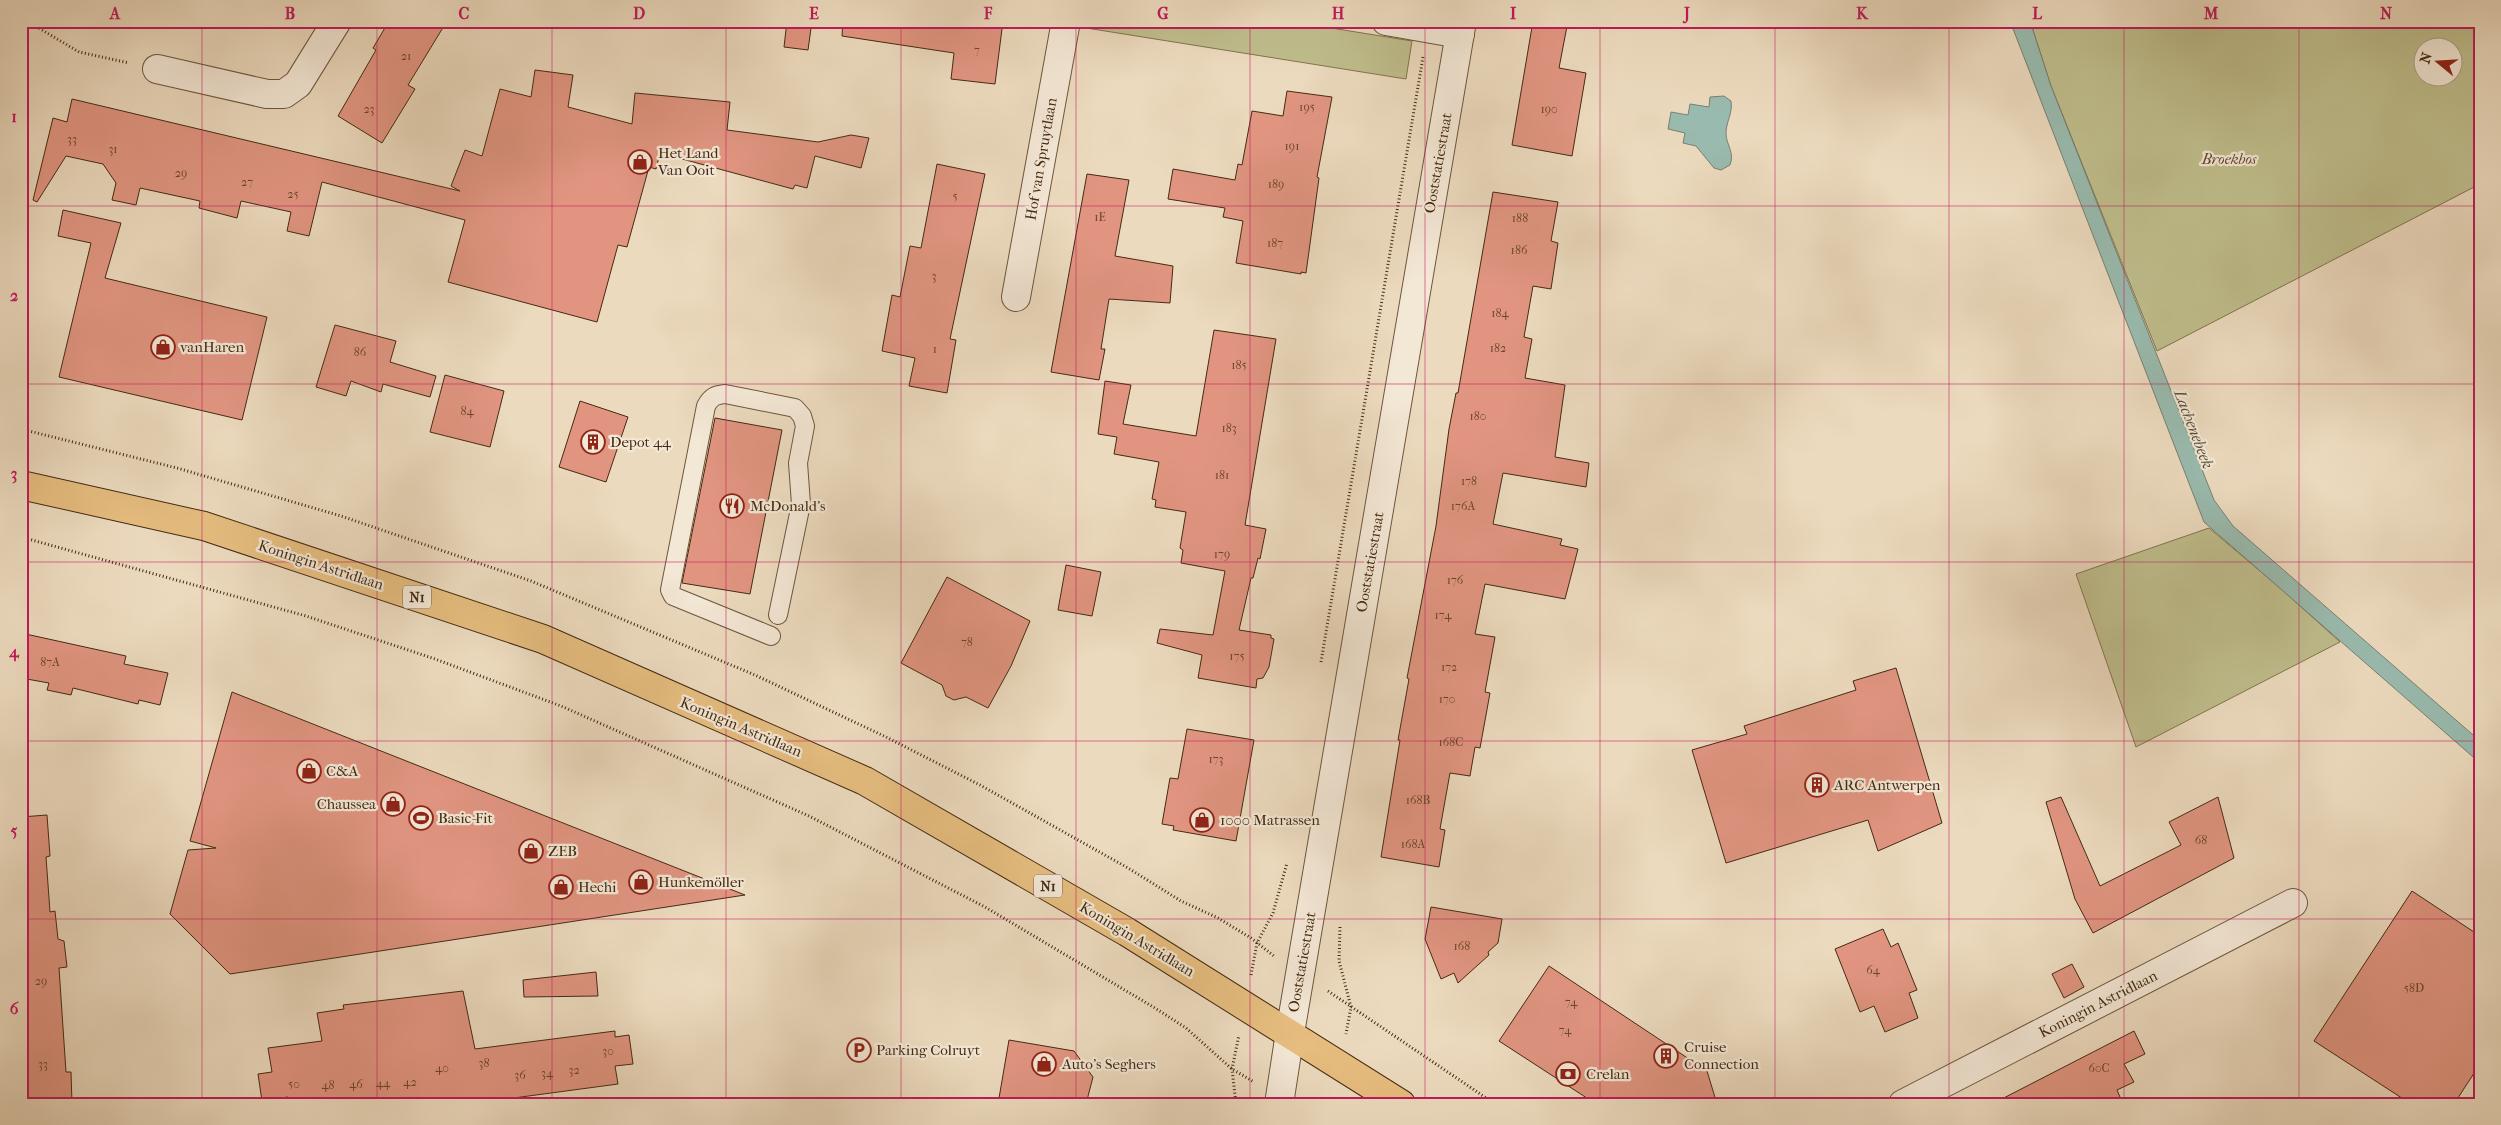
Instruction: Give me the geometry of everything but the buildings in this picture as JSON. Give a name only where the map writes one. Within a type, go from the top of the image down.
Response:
[{"type":"main road","name":"Koningin Astridlaan","points":[[21,485],[204,526],[543,639],[865,781],[1127,932],[1401,1104]]},
{"type":"street","points":[[157,69],[267,94],[284,94],[298,84],[337,21]]},
{"type":"street","name":"Hof van Spruytlaan","points":[[1016,297],[1066,21]]},
{"type":"street","points":[[1386,21],[1428,28],[1461,27]]},
{"type":"street","name":"Ooststatiestraat","points":[[1279,1100],[1461,27]]},
{"type":"street","name":"Koningin Astridlaan","points":[[1903,1104],[2293,903]]},
{"type":"lane","points":[[770,636],[674,596],[670,590],[706,406],[711,398],[716,395],[725,394],[795,408],[802,416],[805,426],[798,463],[801,504],[778,615]]},
{"type":"path","points":[[27,21],[79,52],[157,69]]},
{"type":"path","points":[[1320,669],[1428,28]]},
{"type":"path","points":[[21,537],[306,616],[435,659],[570,710],[809,816],[985,908],[1186,1028],[1232,1069],[1279,1100]]},
{"type":"path","points":[[1236,1104],[1232,1069],[1257,943],[1273,913],[1287,862]]},
{"type":"green space","points":[[1081,21],[1288,21],[1412,41],[1406,79],[1080,27]]},
{"type":"green space","name":"Broekbos","points":[[2030,21],[2480,21],[2480,184],[2157,351],[2051,86]]},
{"type":"green space","points":[[2209,528],[2340,642],[2136,747],[2076,574]]},
{"type":"water","points":[[2010,21],[2030,21],[2051,86],[2214,500],[2233,526],[2480,741],[2480,763],[2204,522]]},
{"type":"water","points":[[1724,96],[1731,101],[1726,137],[1731,152],[1731,160],[1730,165],[1721,170],[1714,168],[1696,146],[1683,143],[1685,133],[1668,129],[1671,112],[1688,115],[1690,104],[1709,107],[1710,97]]},
{"type":"place","name":"Het Land Van Ooit","points":[[640,162]]},
{"type":"place","name":"vanHaren","points":[[163,347]]},
{"type":"place","name":"Depot 44","points":[[593,442]]},
{"type":"place","name":"McDonald's","points":[[732,506]]},
{"type":"place","name":"C&A","points":[[309,771]]},
{"type":"place","name":"ARC Antwerpen","points":[[1817,785]]},
{"type":"place","name":"Chaussea","points":[[393,804]]},
{"type":"place","name":"Basic-Fit","points":[[421,818]]},
{"type":"place","name":"1000 Matrassen","points":[[1202,820]]},
{"type":"place","name":"ZEB","points":[[531,851]]},
{"type":"place","name":"Hunkemöller","points":[[641,882]]},
{"type":"place","name":"Hechi","points":[[561,887]]},
{"type":"place","name":"Parking Colruyt","points":[[859,1050]]},
{"type":"place","name":"Cruise Connection","points":[[1666,1056]]},
{"type":"place","name":"Auto's Seghers","points":[[1044,1064]]},
{"type":"place","name":"Crelan","points":[[1568,1074]]},
{"type":"water label","name":"Lachenebeek","points":[[2194,429]]}]
